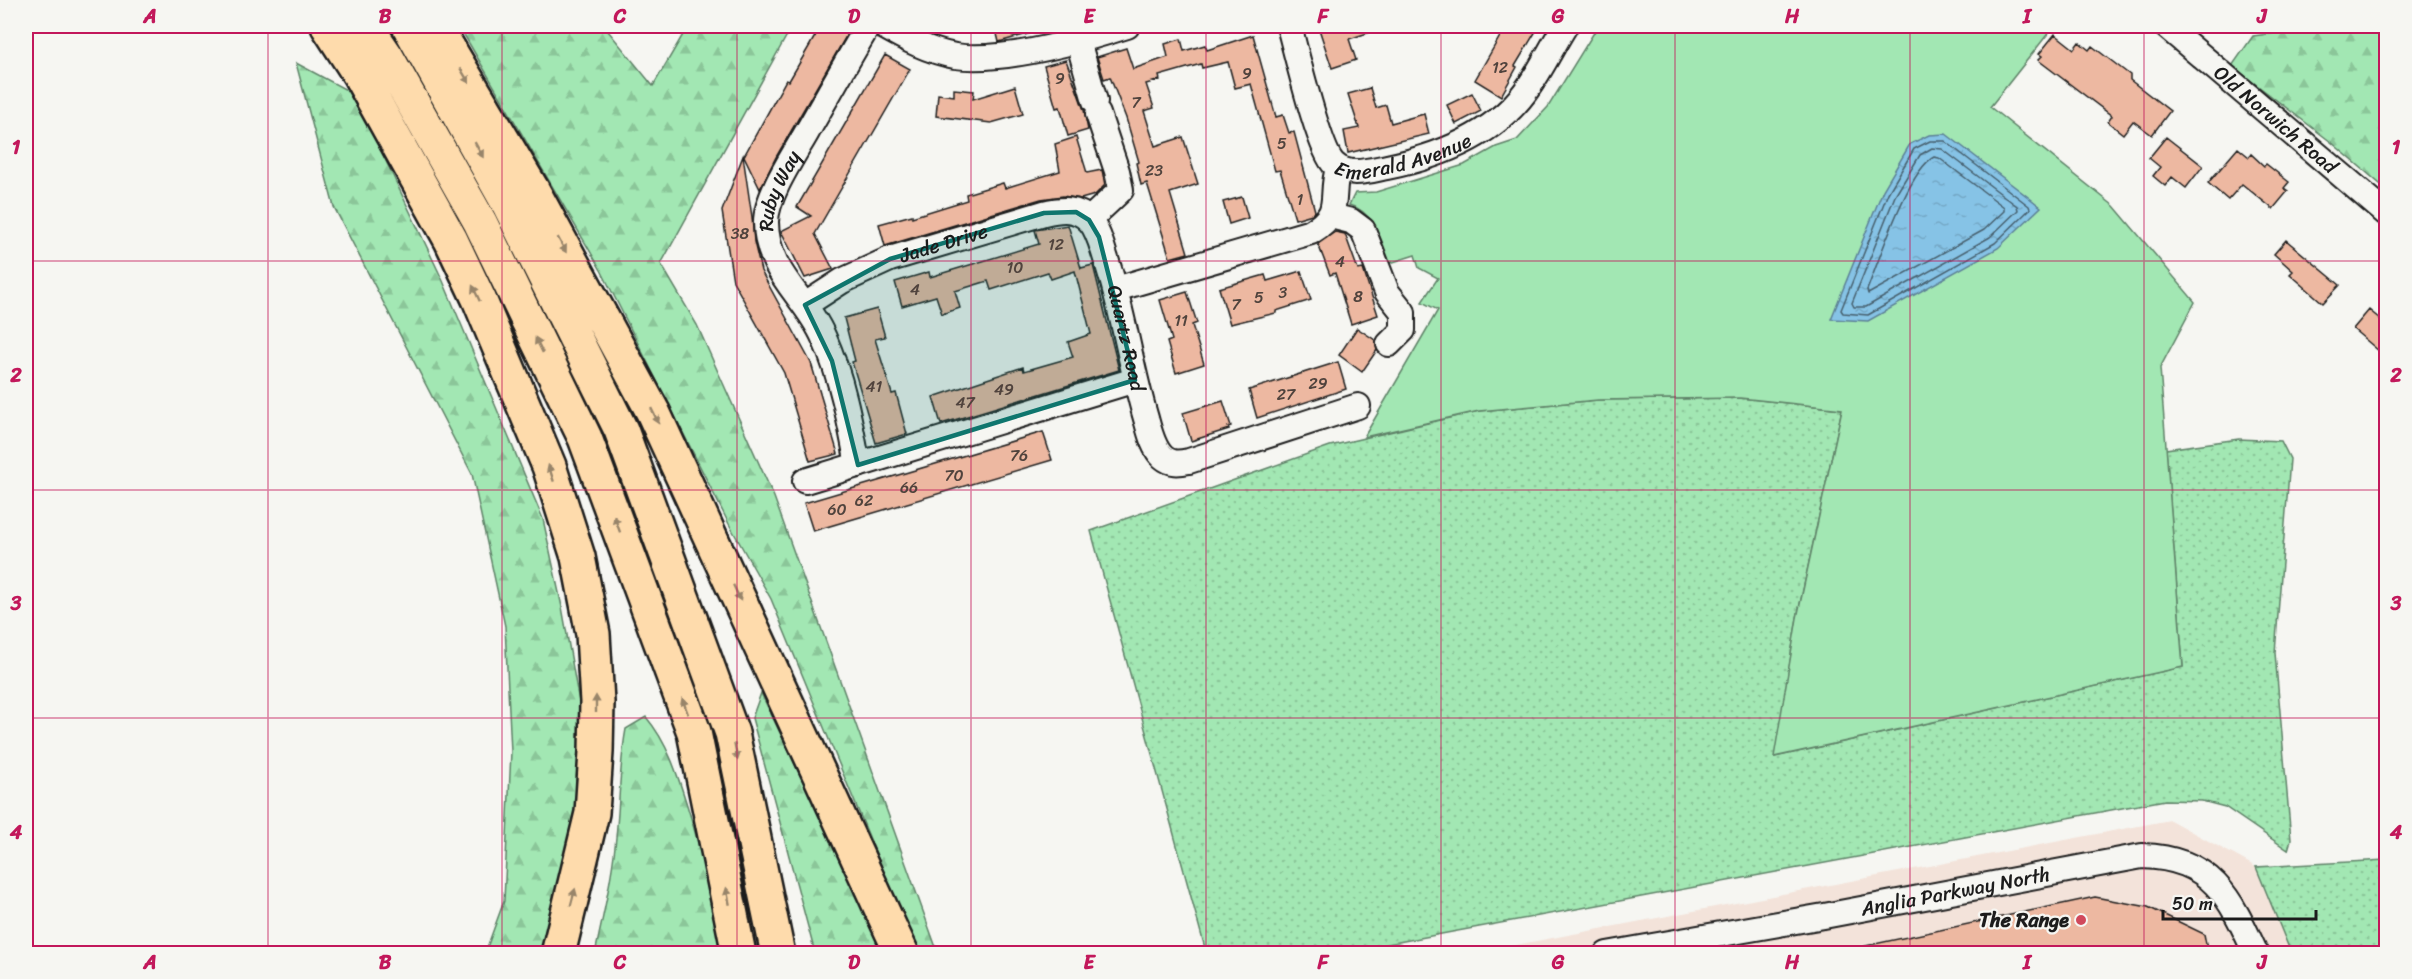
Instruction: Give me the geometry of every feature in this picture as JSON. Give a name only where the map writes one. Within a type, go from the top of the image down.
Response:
[{"type":"highway","points":[[328,26],[359,74],[434,209],[479,299],[549,466],[578,557],[593,634],[597,702],[594,792],[592,813],[558,954]]},
{"type":"highway","points":[[366,26],[387,57],[480,222],[585,438],[694,732],[740,954]]},
{"type":"highway","points":[[409,26],[509,205],[621,430],[732,733],[778,954]]},
{"type":"highway","points":[[435,26],[533,191],[653,412],[902,954]]},
{"type":"street","name":"Ruby Way","points":[[858,465],[845,398],[824,337],[805,305],[780,274],[769,247],[765,221],[776,187],[868,26]]},
{"type":"street","points":[[883,26],[918,45],[956,56],[983,57],[1078,41],[1127,26]]},
{"type":"street","name":"Emerald Avenue","points":[[1289,26],[1323,144],[1333,164],[1349,172],[1404,163],[1436,154],[1467,141],[1490,126],[1512,108],[1530,85],[1564,26]]},
{"type":"street","name":"Old Norwich Road","points":[[2166,26],[2386,213]]},
{"type":"street","points":[[1078,41],[1121,190],[1104,209],[1089,220],[1099,237],[1116,289]]},
{"type":"street","points":[[1338,168],[1334,182],[1334,207],[1331,216],[1351,221],[1363,230],[1387,292],[1403,312],[1403,330],[1389,344]]},
{"type":"street","name":"Jade Drive","points":[[805,305],[842,281],[882,262],[1044,213],[1069,209],[1089,220]]},
{"type":"street","name":"Quartz Road","points":[[1331,216],[1321,226],[1299,237],[1116,289],[1135,380],[1157,448],[1162,456],[1177,463],[1358,406]]},
{"type":"street","points":[[805,481],[1135,380]]},
{"type":"street","name":"Anglia Parkway North","points":[[1607,954],[2142,856],[2159,856],[2186,863],[2209,877],[2227,896],[2236,910],[2256,954]]},
{"type":"highlighted area","points":[[1076,212],[1089,220],[1099,237],[1135,380],[858,465],[832,361],[805,305],[890,259],[1044,213]]},
{"type":"shaded area","points":[[2170,820],[2256,867],[2291,953],[1469,954]]},
{"type":"green space","points":[[459,26],[604,26],[653,86],[688,26],[792,26],[661,264],[697,325],[774,497],[938,953],[917,953],[771,599],[729,524],[601,270]]},
{"type":"green space","points":[[1598,26],[2054,26],[1990,107],[2114,206],[2195,302],[2160,368],[2183,667],[1774,757],[1797,618],[1842,409],[1740,398],[1598,400],[1479,411],[1364,437],[1438,310],[1422,302],[1438,278],[1419,268],[1415,255],[1390,263],[1371,220],[1358,208],[1349,205],[1355,193],[1376,192],[1464,165],[1496,147],[1517,140],[1548,107]]},
{"type":"green space","points":[[2329,26],[2386,26],[2386,189],[2331,142],[2232,66],[2253,36]]},
{"type":"green space","points":[[296,63],[354,94],[443,281],[543,519],[583,724],[574,817],[545,953],[485,953],[504,901],[511,752],[505,626],[472,474],[334,207]]},
{"type":"green space","points":[[1740,398],[1842,409],[1797,618],[1775,757],[2183,667],[2166,449],[2239,439],[2281,441],[2290,459],[2275,653],[2291,840],[2288,850],[2225,807],[2202,801],[2165,800],[1339,953],[1289,953],[1205,948],[1091,531],[1330,446],[1479,411],[1598,400]]},
{"type":"green space","points":[[761,693],[885,953],[815,953],[752,718]]},
{"type":"green space","points":[[646,717],[662,740],[678,778],[691,818],[726,953],[595,954],[614,858],[626,729]]},
{"type":"green space","points":[[2386,860],[2386,953],[2291,953],[2256,867]]},
{"type":"water","points":[[1946,134],[2041,207],[1998,248],[1868,321],[1831,319],[1883,190],[1910,144],[1929,135]]},
{"type":"building","points":[[821,26],[852,26],[760,189],[744,156],[786,80],[789,81]]},
{"type":"building","points":[[995,26],[1045,26],[1046,29],[999,42]]},
{"type":"building","points":[[1318,26],[1379,26],[1380,29],[1349,39],[1356,60],[1332,68]]},
{"type":"building","points":[[1506,26],[1539,26],[1515,66],[1517,67],[1501,96],[1475,80]]},
{"type":"building","points":[[2055,34],[2074,49],[2079,42],[2089,50],[2092,46],[2130,75],[2130,80],[2170,111],[2152,135],[2133,121],[2123,134],[2108,122],[2112,116],[2038,60],[2042,56],[2039,54]]},
{"type":"building","points":[[1253,35],[1276,117],[1283,115],[1289,133],[1294,132],[1315,211],[1295,219],[1280,170],[1275,171],[1251,84],[1235,88],[1228,62],[1202,68],[1201,64],[1159,76],[1160,80],[1146,84],[1154,108],[1144,111],[1155,146],[1183,137],[1198,184],[1170,193],[1188,253],[1170,258],[1147,183],[1141,185],[1136,163],[1139,162],[1126,118],[1110,77],[1104,79],[1097,57],[1126,48],[1133,69],[1168,57],[1165,44],[1181,39],[1184,51],[1205,45],[1207,50]]},
{"type":"building","points":[[885,55],[910,69],[815,234],[833,269],[805,278],[781,231],[811,216],[797,207]]},
{"type":"building","points":[[1066,60],[1084,110],[1088,130],[1068,136],[1060,107],[1056,108],[1044,66]]},
{"type":"building","points":[[1015,86],[1023,114],[991,123],[936,116],[938,94],[954,96],[954,89],[974,91],[973,99]]},
{"type":"building","points":[[1370,88],[1376,108],[1386,105],[1391,123],[1424,114],[1429,134],[1348,153],[1344,131],[1359,128],[1348,94]]},
{"type":"building","points":[[1472,93],[1481,111],[1456,124],[1447,105]]},
{"type":"building","points":[[1076,137],[1087,173],[1102,170],[1105,185],[1095,195],[1081,199],[1063,196],[1041,199],[885,246],[879,224],[912,215],[912,217],[967,200],[966,194],[1003,183],[1005,188],[1060,171],[1055,144]]},
{"type":"building","points":[[2166,137],[2203,166],[2186,188],[2172,177],[2165,186],[2153,176],[2160,167],[2149,158]]},
{"type":"building","points":[[2238,148],[2249,157],[2251,154],[2264,166],[2266,164],[2289,182],[2284,188],[2288,191],[2273,209],[2242,184],[2228,200],[2208,183]]},
{"type":"building","points":[[743,156],[754,242],[761,271],[811,363],[838,454],[810,461],[784,373],[733,281],[722,211]]},
{"type":"building","points":[[1242,197],[1248,218],[1229,224],[1223,202]]},
{"type":"building","points":[[1068,225],[1081,268],[1093,265],[1119,370],[941,424],[933,397],[1023,367],[1024,371],[1073,357],[1068,342],[1091,334],[1075,271],[1051,279],[1048,272],[991,290],[988,281],[955,291],[960,308],[942,314],[936,296],[902,306],[895,282],[929,272],[930,277],[1039,244],[1035,230]]},
{"type":"building","points":[[1335,232],[1345,234],[1358,270],[1363,269],[1378,315],[1351,324],[1335,273],[1330,275],[1318,244]]},
{"type":"building","points":[[2286,240],[2340,285],[2323,303],[2290,274],[2293,271],[2274,254]]},
{"type":"building","points":[[1301,271],[1311,300],[1276,311],[1276,313],[1230,324],[1219,288],[1265,275],[1267,281]]},
{"type":"building","points":[[1187,292],[1197,323],[1192,325],[1204,364],[1176,373],[1167,342],[1172,340],[1160,300]]},
{"type":"building","points":[[877,309],[885,337],[875,339],[892,394],[896,393],[907,434],[876,443],[852,362],[855,361],[844,318]]},
{"type":"building","points":[[2369,310],[2386,324],[2386,357],[2353,329]]},
{"type":"building","points":[[1357,328],[1375,340],[1377,350],[1362,372],[1339,355]]},
{"type":"building","points":[[1338,362],[1346,389],[1257,418],[1249,390]]},
{"type":"building","points":[[1223,401],[1231,426],[1228,427],[1229,429],[1191,441],[1183,413]]},
{"type":"building","points":[[1043,432],[1052,460],[813,531],[804,503]]},
{"type":"building","name":"The Range","points":[[2095,897],[2148,907],[2204,934],[2208,954],[1866,954],[1865,946]]},
{"type":"place","name":"The Range","points":[[2081,920]]}]
